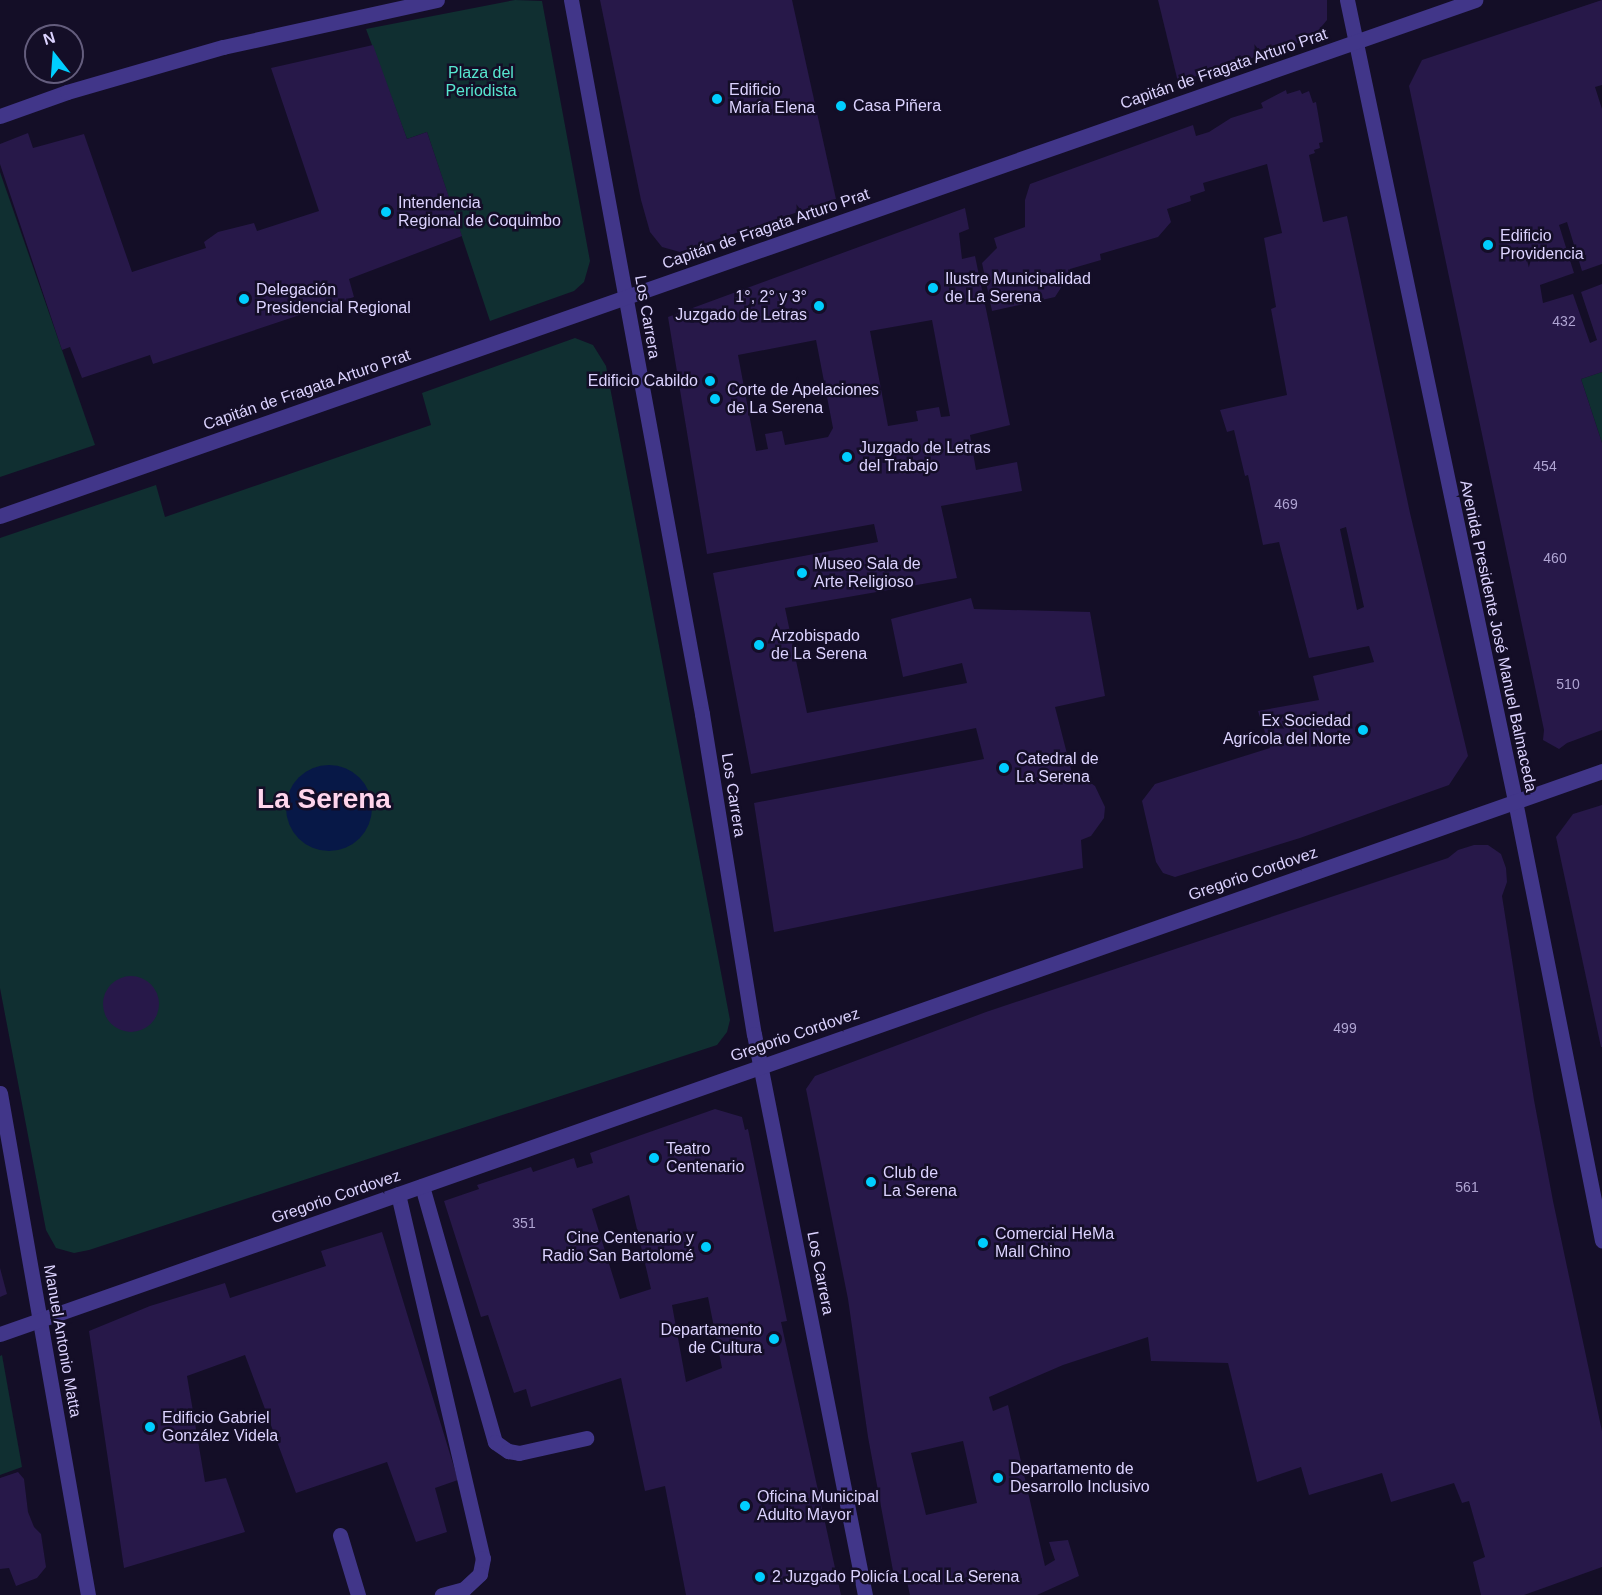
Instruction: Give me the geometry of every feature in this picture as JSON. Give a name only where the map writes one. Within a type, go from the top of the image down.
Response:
[{"type":"street","points":[[0,116],[68,92],[223,47],[437,0]]},
{"type":"street","name":"Los Carrera","points":[[571,0],[702,714],[760,1066],[866,1595]]},
{"type":"street","name":"Avenida Presidente José Manuel Balmaceda","points":[[1347,0],[1515,801],[1602,1239]]},
{"type":"street","name":"Capitán de Fragata Arturo Prat","points":[[0,516],[1475,0]]},
{"type":"street","name":"Gregorio Cordovez","points":[[0,1334],[1602,771]]},
{"type":"street","name":"Manuel Antonio Matta","points":[[0,1093],[88,1595]]},
{"type":"street","points":[[422,1186],[495,1442],[508,1451],[519,1453],[586,1438]]},
{"type":"street","points":[[398,1194],[483,1558],[480,1574],[464,1589],[442,1595]]},
{"type":"street","points":[[340,1535],[358,1595]]},
{"type":"green space","name":"Plaza del Periodista","points":[[515,0],[542,1],[590,261],[584,282],[574,291],[490,321],[427,132],[407,139],[366,29]]},
{"type":"green space","points":[[0,172],[95,445],[0,477]]},
{"type":"green space","points":[[575,338],[593,345],[606,366],[730,1020],[727,1032],[717,1045],[89,1250],[74,1253],[56,1248],[46,1230],[0,988],[0,538],[156,485],[165,517],[431,425],[422,393]]},
{"type":"green space","points":[[1602,372],[1602,443],[1581,379]]},
{"type":"green space","points":[[2,1355],[22,1467],[0,1475],[0,1356]]},
{"type":"water","points":[[321,765],[337,765],[360,777],[369,791],[372,808],[369,825],[360,839],[337,851],[321,851],[305,844],[293,832],[286,816],[286,800],[293,784],[305,772]]},
{"type":"building","name":"Edificio María Elena","points":[[600,0],[792,0],[836,199],[680,252],[662,247],[650,232],[641,200]]},
{"type":"building","points":[[1158,0],[1327,0],[1327,20],[1311,39],[1178,82]]},
{"type":"building","points":[[1602,0],[1602,85],[1595,87],[1602,109],[1602,264],[1582,271],[1567,222],[1559,225],[1574,273],[1540,285],[1543,303],[1573,294],[1590,343],[1597,340],[1581,292],[1602,284],[1602,372],[1581,379],[1602,443],[1602,730],[1567,743],[1559,749],[1543,740],[1544,730],[1409,86],[1422,60]]},
{"type":"building","name":"Intendencia Regional de Coquimbo","points":[[373,45],[407,139],[427,132],[462,236],[349,279],[354,297],[153,364],[150,355],[82,378],[70,347],[62,350],[0,164],[0,144],[28,133],[33,148],[84,134],[132,272],[206,248],[204,242],[218,232],[254,223],[257,231],[319,211],[271,68]]},
{"type":"building","points":[[1286,90],[1287,94],[1300,90],[1302,94],[1309,91],[1313,103],[1316,102],[1323,142],[1319,143],[1320,148],[1314,150],[1315,153],[1309,155],[1323,222],[1347,216],[1410,513],[1468,756],[1449,785],[1300,838],[1175,877],[1163,873],[1156,862],[1142,801],[1155,784],[1270,748],[1258,711],[1319,700],[1313,676],[1374,662],[1369,646],[1309,658],[1279,542],[1263,545],[1248,475],[1245,476],[1234,430],[1227,432],[1220,410],[1287,395],[1271,309],[1276,307],[1264,238],[1282,233],[1267,164],[1203,183],[1205,191],[1190,196],[1191,201],[1167,209],[1171,222],[1158,237],[1100,254],[1101,260],[1070,269],[1072,278],[1062,286],[1055,297],[992,311],[982,263],[997,248],[994,238],[1025,227],[1025,200],[1030,184],[1193,125],[1196,136],[1209,132],[1231,118],[1263,108],[1261,103]],"holes":[[[1346,527],[1364,607],[1357,610],[1340,529]]]},
{"type":"building","points":[[965,208],[969,229],[959,233],[962,259],[975,256],[1010,425],[970,435],[976,470],[1017,462],[1022,491],[941,506],[957,578],[785,608],[807,713],[967,683],[962,663],[903,677],[891,619],[971,598],[974,609],[1090,612],[1105,696],[1055,707],[1073,777],[1085,779],[1095,786],[1105,807],[1104,818],[1091,836],[1081,840],[1083,868],[774,932],[754,803],[984,759],[976,728],[751,774],[713,573],[878,542],[874,524],[707,554],[668,317]],"holes":[[[932,320],[950,416],[941,417],[939,407],[916,411],[918,421],[888,426],[870,331]],[[816,340],[833,428],[828,437],[785,445],[782,431],[765,434],[768,449],[756,451],[738,355]]]},
{"type":"building","points":[[1602,805],[1601,1047],[1556,837],[1573,814]]},
{"type":"building","points":[[1474,845],[1488,845],[1501,854],[1506,868],[1507,882],[1502,896],[1534,1100],[1602,1431],[1602,1567],[1524,1595],[1481,1595],[1473,1562],[1485,1557],[1469,1501],[1462,1503],[1454,1483],[1391,1502],[1382,1473],[1309,1495],[1301,1467],[1257,1482],[1228,1363],[1151,1361],[1148,1337],[1063,1365],[989,1397],[993,1411],[1008,1405],[1045,1566],[1055,1560],[1049,1542],[1068,1540],[1079,1576],[1037,1595],[910,1595],[905,1573],[894,1576],[868,1437],[848,1299],[806,1089],[815,1076],[986,1012],[1448,858],[1458,850]],"holes":[[[963,1441],[977,1503],[926,1515],[911,1453]]]},
{"type":"building","points":[[131,976],[142,978],[151,984],[157,993],[159,1004],[157,1015],[151,1024],[142,1030],[131,1032],[120,1030],[111,1024],[105,1015],[103,1004],[105,993],[111,984],[120,978]]},
{"type":"building","points":[[715,1109],[742,1117],[745,1130],[748,1129],[787,1321],[781,1322],[841,1595],[686,1595],[665,1486],[645,1491],[621,1378],[531,1407],[526,1389],[514,1393],[488,1315],[481,1317],[444,1201],[479,1189],[477,1185],[531,1167],[533,1172],[574,1158],[577,1168],[593,1163],[590,1153]],"holes":[[[629,1195],[651,1289],[620,1299],[592,1209]],[[708,1297],[722,1368],[686,1382],[672,1305]]]},
{"type":"building","points":[[382,1232],[458,1480],[435,1488],[447,1532],[416,1542],[387,1462],[296,1493],[245,1355],[187,1376],[205,1482],[226,1478],[245,1532],[124,1568],[89,1331],[150,1306],[225,1283],[230,1298],[326,1266],[321,1251]]},
{"type":"building","points":[[0,1268],[7,1294],[0,1297]]},
{"type":"building","points":[[18,1472],[24,1479],[28,1512],[34,1527],[41,1534],[46,1567],[37,1578],[16,1586],[9,1568],[0,1569],[0,1478]]},
{"type":"place","name":"Edificio María Elena","points":[[717,99]]},
{"type":"place","name":"Casa Piñera","points":[[841,106]]},
{"type":"place","name":"Intendencia Regional de Coquimbo","points":[[386,212]]},
{"type":"place","name":"Edificio Providencia","points":[[1488,245]]},
{"type":"place","name":"Ilustre Municipalidad de La Serena","points":[[933,288]]},
{"type":"place","name":"Delegación Presidencial Regional","points":[[244,299]]},
{"type":"place","name":"1°, 2° y 3° Juzgado de Letras","points":[[819,306]]},
{"type":"place","name":"Edificio Cabildo","points":[[710,381]]},
{"type":"place","name":"Corte de Apelaciones de La Serena","points":[[715,399]]},
{"type":"place","name":"Juzgado de Letras del Trabajo","points":[[847,457]]},
{"type":"place","name":"Museo Sala de Arte Religioso","points":[[802,573]]},
{"type":"place","name":"Arzobispado de La Serena","points":[[759,645]]},
{"type":"place","name":"Ex Sociedad Agrícola del Norte","points":[[1363,730]]},
{"type":"place","name":"Catedral de La Serena","points":[[1004,768]]},
{"type":"place","name":"Teatro Centenario","points":[[654,1158]]},
{"type":"place","name":"Club de La Serena","points":[[871,1182]]},
{"type":"place","name":"Comercial HeMa Mall Chino","points":[[983,1243]]},
{"type":"place","name":"Cine Centenario y Radio San Bartolomé","points":[[706,1247]]},
{"type":"place","name":"Departamento de Cultura","points":[[774,1339]]},
{"type":"place","name":"Edificio Gabriel González Videla","points":[[150,1427]]},
{"type":"place","name":"Departamento de Desarrollo Inclusivo","points":[[998,1478]]},
{"type":"place","name":"Oficina Municipal Adulto Mayor","points":[[745,1506]]},
{"type":"place","name":"2 Juzgado Policía Local La Serena","points":[[760,1577]]},
{"type":"district","name":"La Serena","points":[[324,799]]}]
